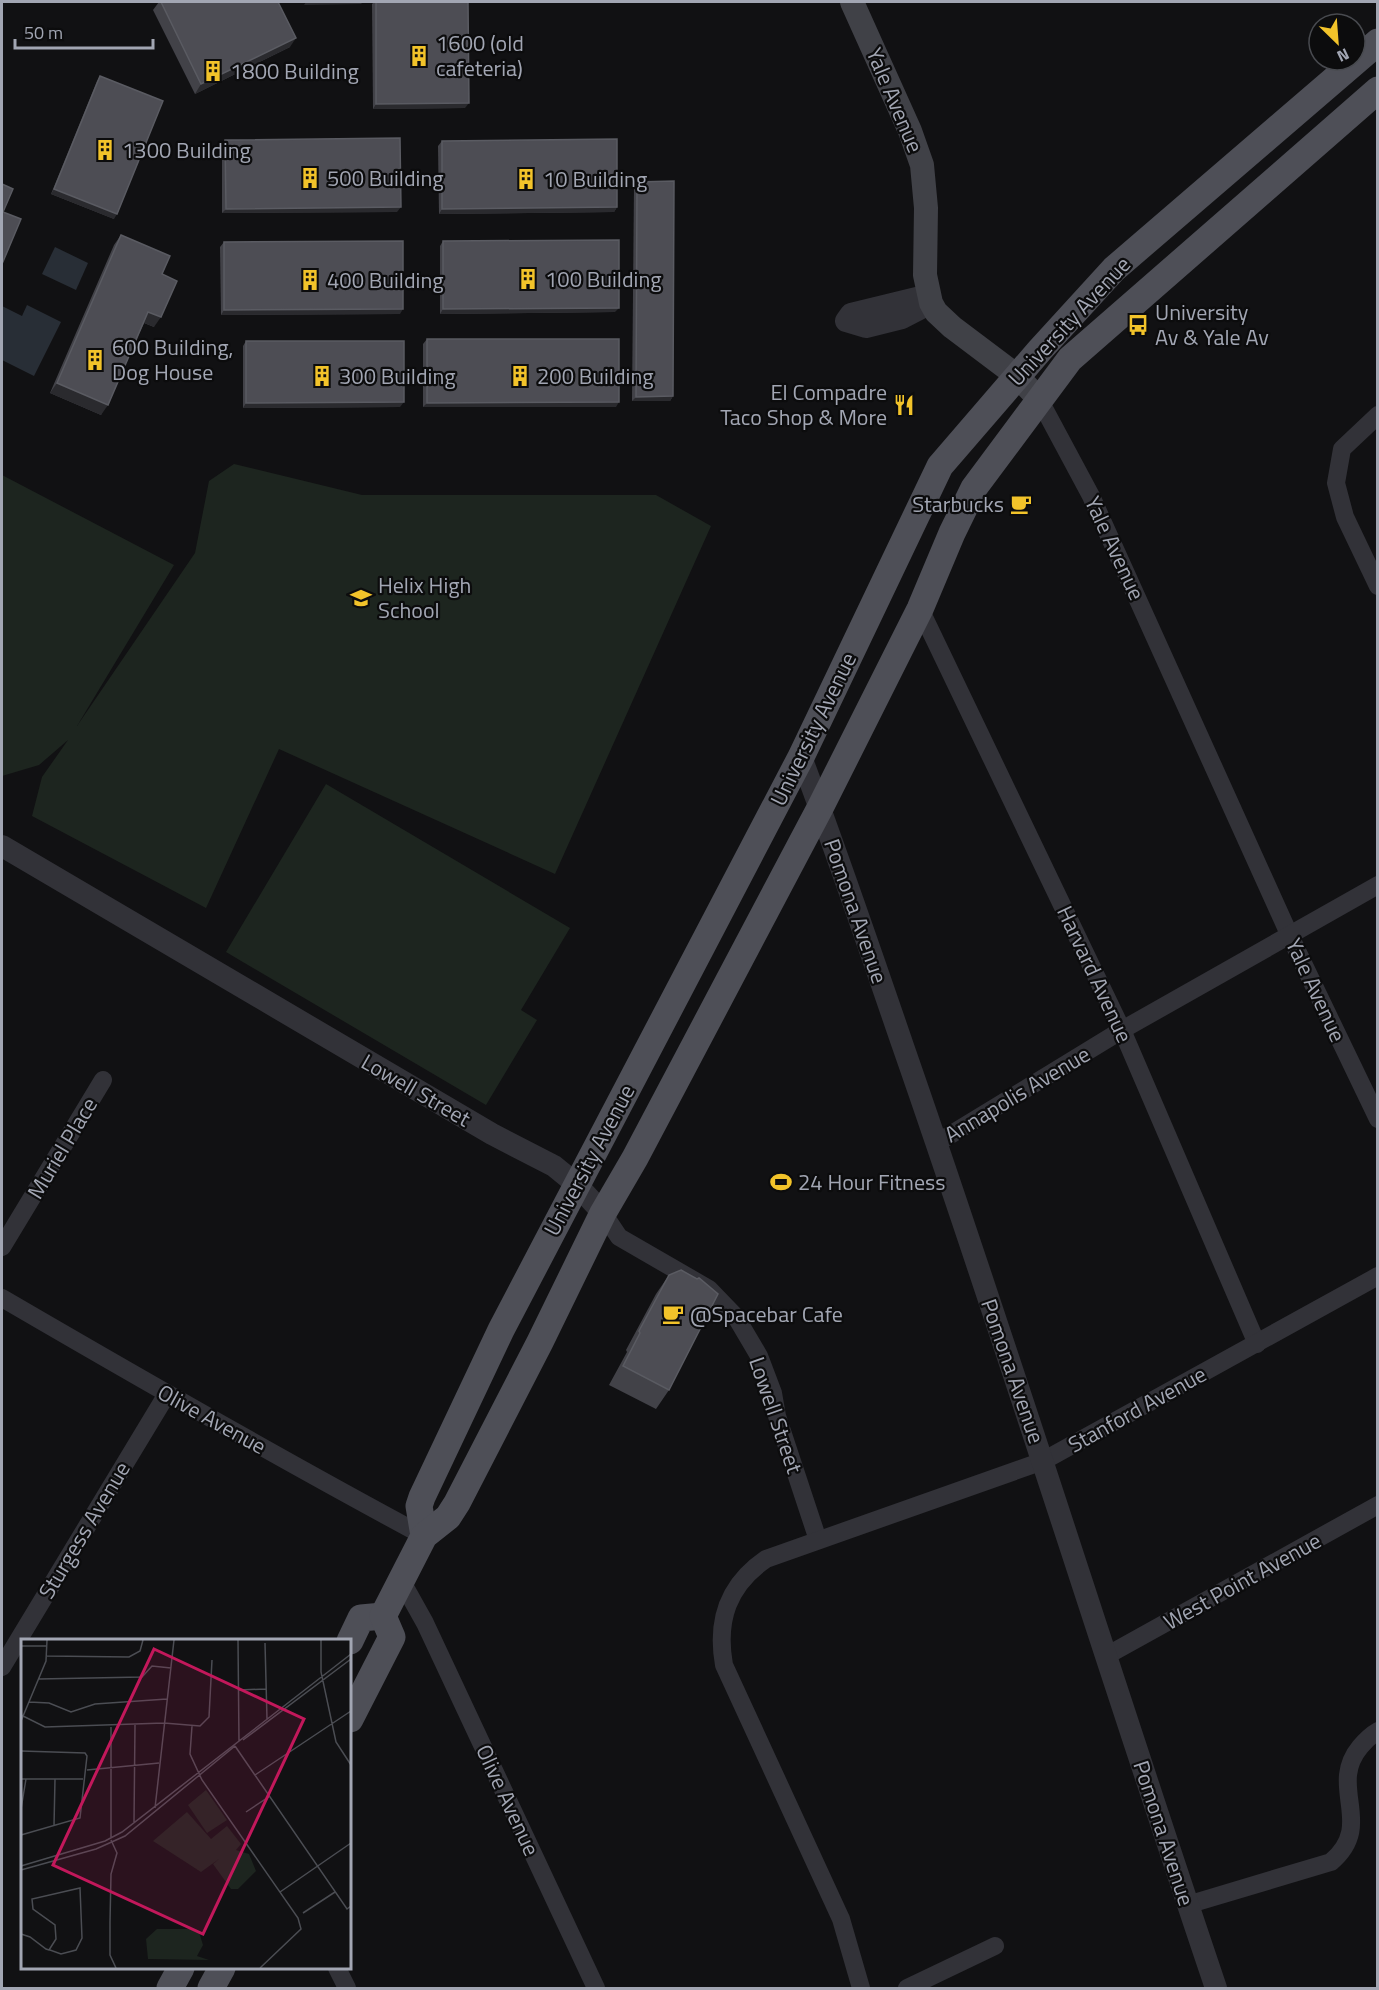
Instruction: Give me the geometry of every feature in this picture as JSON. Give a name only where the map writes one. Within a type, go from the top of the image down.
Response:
[{"type":"main road","name":"Yale Avenue","points":[[852,2],[910,131],[922,165],[926,222],[925,275],[930,299],[936,312],[952,327],[1017,376],[1038,399]]},
{"type":"main road","name":"University Avenue","points":[[424,1536],[419,1506],[422,1497],[501,1330],[801,757],[940,466],[1017,376],[1114,269],[1377,42]]},
{"type":"main road","name":"University Avenue","points":[[383,1616],[424,1536],[448,1517],[457,1503],[603,1213],[635,1158],[820,808],[920,609],[974,488],[1070,358],[1377,90]]},
{"type":"main road","points":[[351,1639],[361,1618],[383,1616],[392,1637],[351,1717]]},
{"type":"main road","points":[[170,1989],[180,1969]]},
{"type":"main road","points":[[211,1989],[221,1969]]},
{"type":"street","name":"Yale Avenue","points":[[1038,399],[1092,496],[1289,934],[1377,1119]]},
{"type":"street","points":[[1377,415],[1342,449],[1335,483],[1345,517],[1377,586]]},
{"type":"street","name":"Harvard Avenue","points":[[920,609],[1122,1030],[1257,1344]]},
{"type":"street","name":"Pomona Avenue","points":[[801,757],[937,1143],[1216,1989]]},
{"type":"street","name":"Lowell Street","points":[[2,846],[492,1134],[554,1166],[576,1184],[603,1213],[619,1237],[709,1289],[736,1317],[759,1356],[773,1393],[777,1416],[818,1540]]},
{"type":"street","name":"Annapolis Avenue","points":[[937,1143],[1122,1030],[1377,885]]},
{"type":"street","name":"Muriel Place","points":[[2,1247],[103,1080]]},
{"type":"street","name":"Stanford Avenue","points":[[818,1540],[1043,1461],[1377,1276]]},
{"type":"street","name":"Olive Avenue","points":[[2,1298],[166,1394],[424,1536]]},
{"type":"street","name":"Sturgess Avenue","points":[[2,1666],[166,1394]]},
{"type":"street","name":"West Point Avenue","points":[[1106,1656],[1377,1505]]},
{"type":"street","points":[[818,1540],[766,1559],[747,1574],[732,1594],[726,1607],[721,1650],[729,1678],[841,1919],[861,1989]]},
{"type":"street","name":"Olive Avenue","points":[[401,1580],[425,1623],[590,1986]]},
{"type":"street","points":[[1187,1905],[1331,1862],[1339,1855],[1346,1846],[1352,1826],[1346,1778],[1352,1757],[1377,1731]]},
{"type":"street","points":[[906,1989],[995,1946]]},
{"type":"street","points":[[337,1969],[347,1989]]},
{"type":"shaded area","points":[[55,247],[88,263],[76,290],[42,274]]},
{"type":"shaded area","points":[[27,305],[61,322],[34,376],[2,360],[2,306],[22,316]]},
{"type":"shaded area","points":[[234,464],[362,495],[656,495],[711,526],[555,874],[279,749],[206,908],[32,816],[42,777],[68,740],[39,765],[2,776],[2,475],[174,565],[77,726],[195,553],[209,481]]},
{"type":"shaded area","points":[[326,784],[570,928],[521,1010],[537,1020],[486,1105],[226,952]]},
{"type":"building","name":"1800 Building","points":[[161,2],[278,2],[296,38],[201,84]]},
{"type":"building","name":"1600 (old cafeteria)","points":[[376,2],[468,2],[469,103],[376,104]]},
{"type":"building","name":"1300 Building","points":[[100,76],[163,101],[117,214],[54,189]]},
{"type":"building","name":"500 Building","points":[[400,138],[401,207],[226,209],[225,140]]},
{"type":"building","name":"10 Building","points":[[617,139],[617,207],[442,209],[442,141]]},
{"type":"building","points":[[674,181],[673,396],[636,397],[637,182]]},
{"type":"building","points":[[2,184],[13,189],[3,212],[21,219],[2,264]]},
{"type":"building","name":"600 Building, Dog House","points":[[121,235],[170,256],[162,274],[177,281],[161,317],[148,312],[108,405],[57,383]]},
{"type":"building","name":"100 Building","points":[[619,240],[619,308],[443,309],[443,241]]},
{"type":"building","name":"400 Building","points":[[403,241],[403,309],[224,310],[224,242]]},
{"type":"building","name":"200 Building","points":[[427,339],[619,339],[619,402],[427,403]]},
{"type":"building","name":"300 Building","points":[[246,341],[404,341],[404,402],[246,403]]},
{"type":"building","points":[[681,1270],[699,1278],[718,1294],[669,1390],[623,1366],[669,1275]]},
{"type":"place","name":"1600 (old cafeteria)","points":[[419,56]]},
{"type":"place","name":"1800 Building","points":[[213,71]]},
{"type":"place","name":"1300 Building","points":[[105,150]]},
{"type":"place","name":"500 Building","points":[[310,178]]},
{"type":"place","name":"10 Building","points":[[526,179]]},
{"type":"place","name":"100 Building","points":[[528,279]]},
{"type":"place","name":"400 Building","points":[[310,280]]},
{"type":"place","name":"University Av & Yale Av","points":[[1138,325]]},
{"type":"place","name":"600 Building, Dog House","points":[[95,360]]},
{"type":"place","name":"300 Building","points":[[322,376]]},
{"type":"place","name":"200 Building","points":[[520,376]]},
{"type":"place","name":"El Compadre Taco Shop & More","points":[[904,405]]},
{"type":"place","name":"Starbucks","points":[[1021,504]]},
{"type":"place","name":"Helix High School","points":[[361,598]]},
{"type":"place","name":"24 Hour Fitness","points":[[781,1182]]},
{"type":"place","name":"@Spacebar Cafe","points":[[673,1314]]}]
